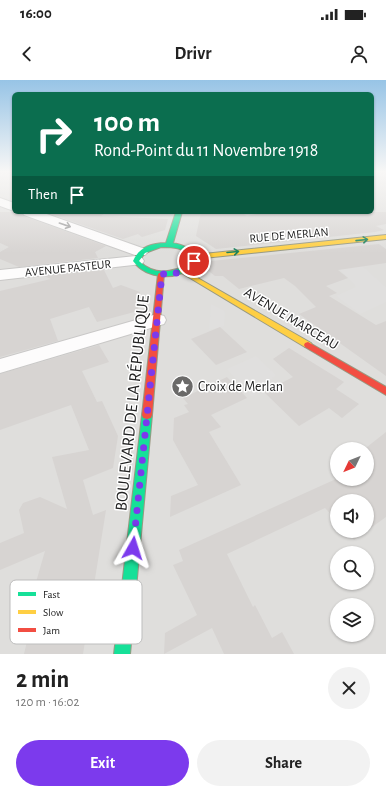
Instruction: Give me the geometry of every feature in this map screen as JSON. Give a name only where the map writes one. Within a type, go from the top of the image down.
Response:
[{"type":"street","points":[[0,202],[12,206]]},
{"type":"street","points":[[34,214],[138,256]]},
{"type":"street","points":[[169,245],[178,214]]},
{"type":"street","name":"RUE DE MERLAN","points":[[194,257],[386,237]]},
{"type":"street","points":[[169,245],[183,247],[192,253],[194,257],[192,264],[182,271],[162,274],[143,270],[138,266],[138,256],[153,246],[169,245]]},
{"type":"street","name":"AVENUE PASTEUR","points":[[0,275],[138,256]]},
{"type":"street","name":"AVENUE MARCEAU","points":[[182,271],[386,391]]},
{"type":"street","name":"BOULEVARD DE LA RÉPUBLIQUE","points":[[130,580],[162,274]]},
{"type":"street","points":[[0,366],[157,320]]},
{"type":"street","name":"BOULEVARD DE LA RÉPUBLIQUE","points":[[122,654],[123,644]]},
{"type":"shaded area","points":[[0,199],[12,199],[12,214],[374,214],[374,199],[386,199],[386,654],[0,654]]},
{"type":"shaded area","points":[[357,261],[386,287],[386,302],[360,314],[336,296],[356,287],[336,266]]},
{"type":"shaded area","points":[[211,304],[225,311],[224,326],[209,330]]},
{"type":"shaded area","points":[[256,356],[276,375],[252,397],[227,369]]},
{"type":"building","points":[[0,212],[12,212],[12,214],[22,214],[23,216],[106,246],[95,252],[98,258],[19,267],[0,259],[0,252],[9,247],[0,243]]},
{"type":"building","points":[[374,212],[386,212],[386,224],[376,226],[384,230],[375,232],[216,249],[196,236],[201,214],[244,214],[247,216],[256,214],[374,214]]},
{"type":"building","points":[[51,214],[104,214],[101,216],[168,219],[165,230],[142,237],[138,234],[123,239]]},
{"type":"building","points":[[379,244],[386,249],[386,263],[338,270],[348,278],[326,286],[337,293],[329,296],[376,325],[386,321],[386,376],[299,314],[316,307],[295,286],[284,278],[239,289],[223,276],[215,276],[206,269],[211,261]]},
{"type":"building","points":[[104,270],[113,288],[121,285],[140,292],[138,311],[97,322],[89,307],[50,319],[58,341],[0,357],[0,291],[51,279],[44,276]]},
{"type":"building","points":[[220,327],[247,352],[216,365],[191,339]]},
{"type":"building","points":[[99,345],[109,362],[82,371],[97,402],[102,401],[118,436],[113,468],[83,480],[93,515],[106,510],[95,580],[37,580],[45,551],[0,570],[0,543],[24,533],[19,510],[23,503],[40,497],[67,509],[52,457],[89,450],[71,405],[0,430],[0,374]]},
{"type":"building","points":[[289,348],[344,382],[336,389],[359,404],[342,418],[329,408],[299,426],[264,392],[293,377],[273,359]]},
{"type":"building","points":[[227,377],[247,398],[211,415],[221,427],[209,432],[241,485],[170,517],[171,496],[198,485],[173,440],[174,418],[189,412],[184,405],[188,404],[183,398]]},
{"type":"building","points":[[386,432],[386,517],[374,526],[374,494],[330,494],[330,513],[325,508],[227,554],[253,607],[255,605],[272,638],[282,632],[294,654],[224,654],[212,628],[164,654],[165,633],[197,615],[173,565],[183,561],[179,550],[330,482],[330,486],[374,486],[373,442]]},
{"type":"building","points":[[26,644],[85,644],[83,654],[24,654]]},
{"type":"traffic: fast","points":[[169,245],[178,214]]},
{"type":"traffic: fast","points":[[161,245],[179,246],[187,250],[194,257],[192,265],[170,274],[155,274],[141,267],[136,261],[140,254],[149,248],[161,245]]},
{"type":"traffic: fast","points":[[130,580],[147,415]]},
{"type":"traffic: fast","points":[[122,654],[123,644]]},
{"type":"traffic: slow","points":[[194,257],[386,237]]},
{"type":"traffic: slow","points":[[182,271],[308,345]]},
{"type":"traffic: jam","points":[[147,415],[161,274]]},
{"type":"traffic: jam","points":[[308,345],[386,391]]},
{"type":"place","name":"Croix de Merlan","points":[[182,387]]},
{"type":"route","points":[[133,548],[162,274],[172,274],[182,271],[188,268],[194,261]]}]
